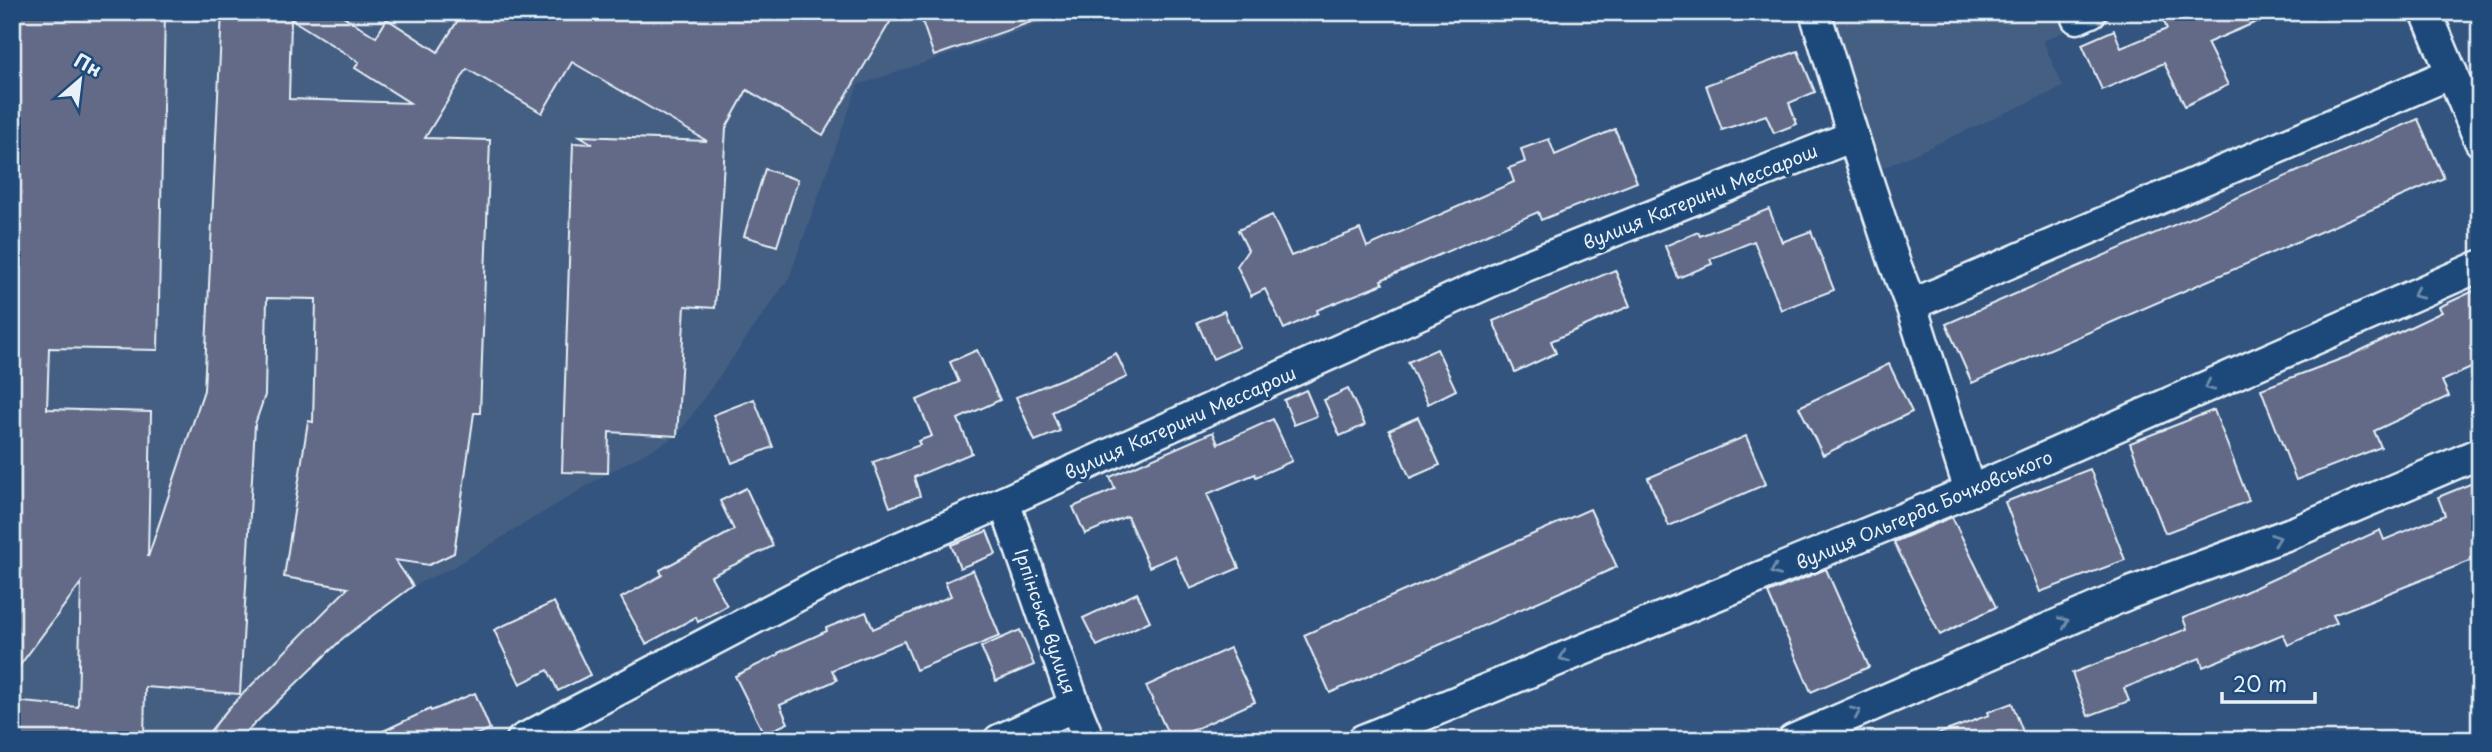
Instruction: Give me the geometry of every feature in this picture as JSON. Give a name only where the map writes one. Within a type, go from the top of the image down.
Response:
[{"type":"street","points":[[1815,12],[1970,491]]},
{"type":"street","points":[[2426,12],[2480,141]]},
{"type":"street","points":[[1911,305],[2452,73]]},
{"type":"street","name":"вулиця Катерини Мессарош","points":[[522,740],[839,574],[1518,269],[1853,136]]},
{"type":"street","name":"вулиця Ольгерда Бочковського","points":[[1363,740],[1970,491],[2480,266]]},
{"type":"street","points":[[1793,740],[2130,593],[2297,531],[2480,453]]},
{"type":"street","name":"Ірпінська вулиця","points":[[1004,502],[1089,740]]},
{"type":"street","points":[[999,740],[1075,706]]},
{"type":"shaded area","points":[[12,12],[1075,12],[858,85],[789,278],[677,436],[608,473],[452,568],[413,586],[343,638],[241,740],[12,740]]},
{"type":"shaded area","points":[[1826,12],[2066,12],[2072,28],[2043,41],[2063,87],[1876,171]]},
{"type":"building","points":[[12,12],[165,12],[158,350],[49,348],[47,409],[151,412],[148,557],[204,390],[222,12],[337,12],[376,37],[387,19],[438,52],[463,12],[896,12],[823,135],[747,90],[726,128],[715,308],[685,306],[677,436],[609,432],[608,473],[562,472],[573,143],[593,144],[580,136],[707,141],[572,62],[542,113],[467,69],[425,138],[490,140],[480,413],[474,413],[454,553],[429,565],[395,560],[413,586],[343,638],[238,740],[203,740],[228,709],[348,588],[284,577],[308,421],[313,422],[316,299],[267,298],[265,395],[255,424],[240,694],[145,687],[144,740],[12,740],[12,701],[78,707],[81,583],[12,676]],"holes":[[[291,19],[359,62],[355,68],[410,103],[289,99]]]},
{"type":"building","points":[[919,12],[1047,12],[1048,16],[934,56]]},
{"type":"building","points":[[2160,12],[2280,12],[2207,43],[2228,85],[2185,106],[2164,63],[2102,90],[2082,44],[2114,30],[2121,48],[2167,29]]},
{"type":"building","points":[[1798,51],[1815,92],[1789,103],[1797,124],[1774,133],[1766,115],[1722,130],[1706,85]]},
{"type":"building","points":[[2418,119],[2444,178],[1972,383],[1946,324]]},
{"type":"building","points":[[1615,129],[1637,182],[1541,220],[1538,212],[1381,280],[1383,284],[1317,310],[1318,313],[1284,329],[1265,289],[1251,296],[1237,266],[1248,250],[1238,230],[1272,215],[1291,256],[1360,229],[1367,247],[1514,182],[1509,168],[1525,162],[1521,149],[1549,139],[1555,155]]},
{"type":"building","points":[[765,169],[798,180],[777,246],[744,236]]},
{"type":"building","points":[[1769,209],[1782,242],[1811,231],[1834,290],[1781,310],[1754,241],[1710,259],[1712,264],[1678,278],[1665,246],[1698,232],[1700,236]]},
{"type":"building","points":[[1615,270],[1630,306],[1551,341],[1556,353],[1515,372],[1493,321]]},
{"type":"building","points":[[2480,288],[2480,364],[2442,381],[2449,396],[2374,431],[2381,447],[2296,480],[2261,389],[2349,356],[2442,312],[2439,307]]},
{"type":"building","points":[[1224,311],[1239,347],[1213,359],[1197,322]]},
{"type":"building","points":[[1437,349],[1456,390],[1428,404],[1408,362]]},
{"type":"building","points":[[977,350],[1000,400],[958,419],[972,453],[914,477],[920,496],[890,507],[873,462],[920,445],[918,441],[932,436],[917,400],[959,382],[950,362]]},
{"type":"building","points":[[1116,353],[1127,377],[1052,412],[1060,431],[1035,441],[1016,397],[1079,372]]},
{"type":"building","points":[[1889,364],[1912,412],[1823,455],[1799,407]]},
{"type":"building","points":[[1348,389],[1365,425],[1340,436],[1324,400]]},
{"type":"building","points":[[1306,390],[1317,416],[1294,425],[1284,400]]},
{"type":"building","points":[[754,399],[773,447],[732,463],[713,415]]},
{"type":"building","points":[[2214,410],[2249,501],[2165,533],[2130,443]]},
{"type":"building","points":[[1418,417],[1440,465],[1410,478],[1389,430]]},
{"type":"building","points":[[1273,419],[1292,461],[1207,494],[1239,568],[1190,589],[1175,556],[1149,567],[1127,516],[1085,534],[1073,507],[1115,489],[1110,477],[1213,432],[1218,444]]},
{"type":"building","points":[[1746,436],[1766,484],[1669,526],[1648,478]]},
{"type":"building","points":[[2090,469],[2125,560],[2040,592],[2005,502]]},
{"type":"building","points":[[2480,480],[2480,557],[2333,615],[2337,623],[2288,645],[2283,634],[2203,667],[2200,658],[2124,688],[2129,701],[2088,716],[2072,673],[2187,629],[2183,618],[2380,530],[2384,540],[2445,515],[2438,497]]},
{"type":"building","points":[[746,488],[773,546],[711,576],[727,606],[698,622],[696,617],[646,644],[621,598],[662,575],[660,570],[734,530],[720,501]]},
{"type":"building","points":[[1590,509],[1617,567],[1330,693],[1304,635]]},
{"type":"building","points":[[1952,517],[1996,607],[1940,635],[1894,542]]},
{"type":"building","points":[[987,531],[996,554],[960,568],[951,545]]},
{"type":"building","points":[[1826,569],[1869,667],[1811,692],[1768,593]]},
{"type":"building","points":[[973,570],[1000,636],[916,670],[904,641],[832,670],[837,680],[780,705],[788,723],[764,734],[735,676],[827,631],[826,628],[866,612],[873,629],[951,596],[945,582]]},
{"type":"building","points":[[1137,593],[1150,621],[1097,646],[1083,618]]},
{"type":"building","points":[[554,602],[590,675],[558,691],[548,670],[520,684],[494,630]]},
{"type":"building","points":[[1020,630],[1034,665],[996,681],[981,647]]},
{"type":"building","points":[[1230,648],[1255,702],[1171,740],[1146,686]]},
{"type":"building","points":[[475,693],[490,729],[464,740],[364,740],[430,709],[431,711]]},
{"type":"building","points":[[2012,703],[2026,740],[1930,740],[1930,737],[1989,715],[1988,712]]}]
